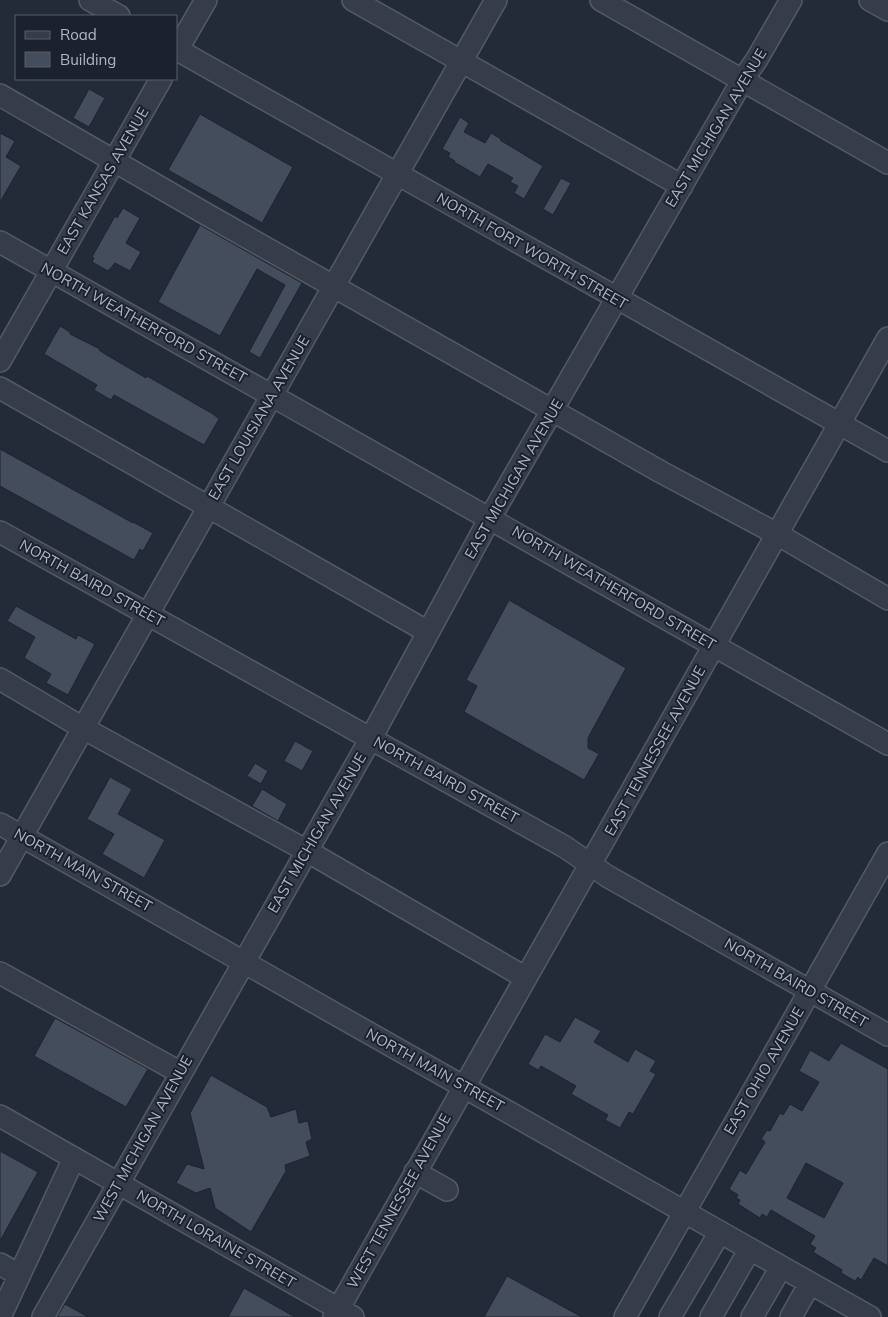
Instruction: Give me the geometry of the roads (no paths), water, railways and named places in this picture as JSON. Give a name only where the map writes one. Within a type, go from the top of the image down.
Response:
[{"type":"street","points":[[90,0],[117,15]]},
{"type":"street","points":[[178,48],[206,0]]},
{"type":"street","points":[[353,0],[682,186]]},
{"type":"street","name":"EAST LOUISIANA AVENUE","points":[[0,875],[496,0]]},
{"type":"street","points":[[601,0],[888,162]]},
{"type":"street","name":"EAST MICHIGAN AVENUE","points":[[244,962],[371,738],[490,518],[742,81],[791,0]]},
{"type":"street","points":[[870,0],[888,10]]},
{"type":"street","name":"NORTH FORT WORTH STREET","points":[[178,51],[888,451]]},
{"type":"street","name":"EAST KANSAS AVENUE","points":[[0,361],[160,80]]},
{"type":"street","points":[[0,95],[206,214],[777,534],[888,599]]},
{"type":"street","name":"NORTH WEATHERFORD STREET","points":[[0,242],[888,744]]},
{"type":"street","name":"EAST TENNESSEE AVENUE","points":[[464,1085],[888,338]]},
{"type":"street","points":[[0,388],[428,632]]},
{"type":"street","name":"NORTH BAIRD STREET","points":[[0,532],[565,847],[607,876],[888,1035]]},
{"type":"street","points":[[0,679],[83,728],[307,852],[526,978]]},
{"type":"street","name":"NORTH MAIN STREET","points":[[0,824],[464,1085],[870,1317]]},
{"type":"street","name":"EAST OHIO AVENUE","points":[[624,1317],[888,853]]},
{"type":"street","name":"WEST MICHIGAN AVENUE","points":[[43,1317],[244,962]]},
{"type":"street","points":[[0,972],[181,1073]]},
{"type":"street","name":"WEST TENNESSEE AVENUE","points":[[342,1314],[415,1172],[464,1085]]},
{"type":"street","name":"NORTH LORAINE STREET","points":[[0,1116],[342,1314]]},
{"type":"street","points":[[0,1317],[74,1158]]},
{"type":"street","points":[[415,1172],[447,1190]]},
{"type":"street","points":[[670,1317],[720,1232]]},
{"type":"street","points":[[711,1317],[750,1249]]},
{"type":"street","points":[[0,1264],[19,1275]]},
{"type":"street","points":[[752,1317],[781,1266]]},
{"type":"street","points":[[795,1316],[810,1283]]}]
